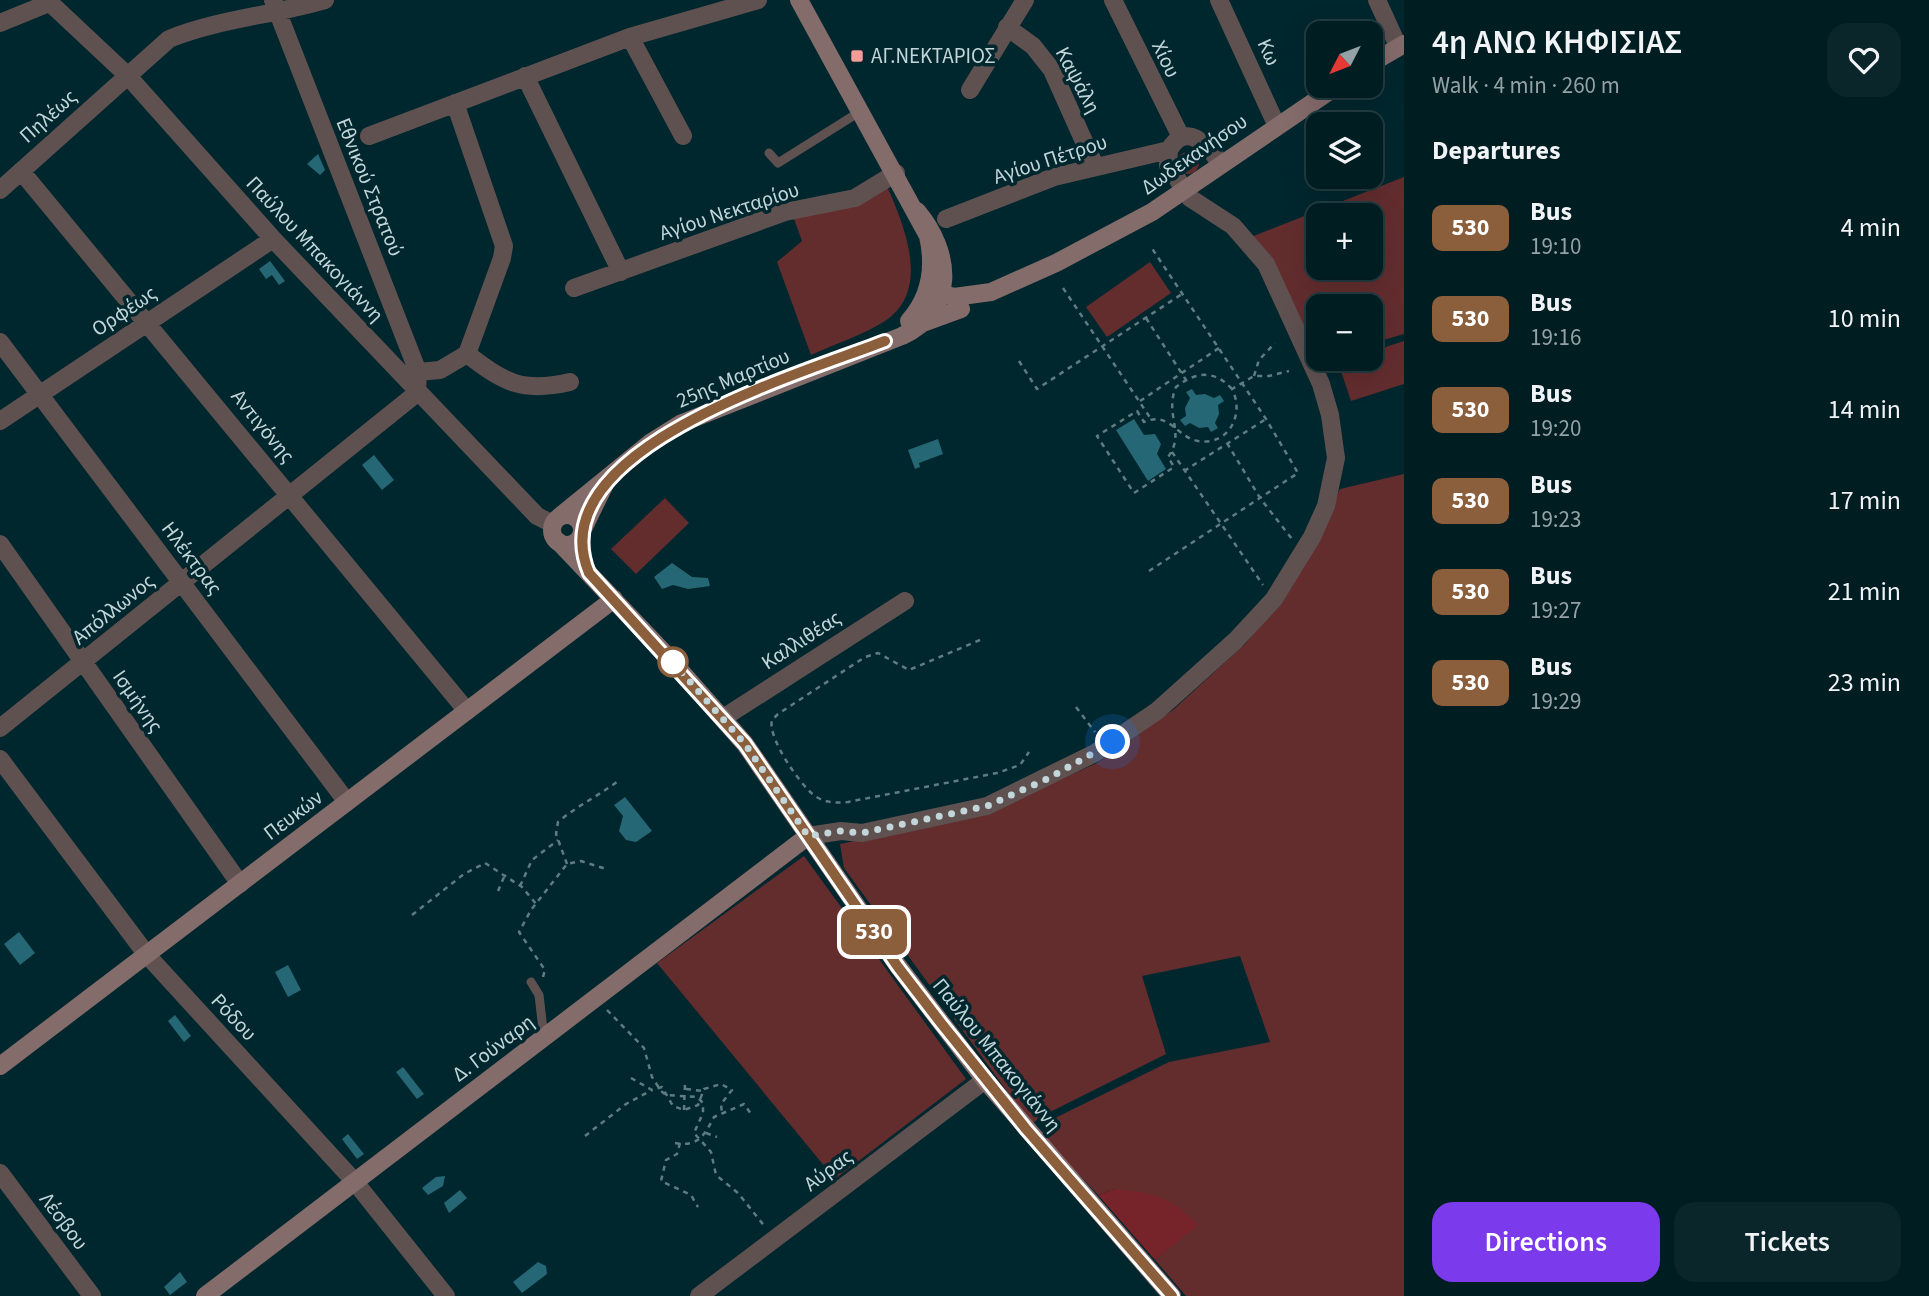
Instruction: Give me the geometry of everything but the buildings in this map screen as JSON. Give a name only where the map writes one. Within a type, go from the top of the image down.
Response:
[{"type":"main road","points":[[799,0],[917,211],[940,244],[944,271],[962,303]]},
{"type":"main road","points":[[1383,53],[1400,38]]},
{"type":"main road","name":"Δωδεκανήσου","points":[[962,303],[1075,253],[1152,212],[1276,124],[1318,98]]},
{"type":"main road","points":[[917,211],[932,254],[932,297]]},
{"type":"main road","points":[[932,297],[944,271]]},
{"type":"main road","points":[[932,297],[962,303]]},
{"type":"main road","name":"25ης Μαρτίου","points":[[557,528],[650,443],[682,423],[909,332],[920,324],[932,297]]},
{"type":"main road","name":"25ης Μαρτίου","points":[[885,341],[905,326],[932,297]]},
{"type":"main road","points":[[920,324],[962,303]]},
{"type":"main road","name":"25ης Μαρτίου","points":[[581,533],[610,477]]},
{"type":"main road","points":[[568,515],[577,518],[581,533],[573,543],[557,528],[568,515]]},
{"type":"main road","name":"Παύλου Μπακογιάννη","points":[[557,528],[589,573],[723,718],[898,967],[985,1080],[1172,1296]]},
{"type":"main road","name":"Παύλου Μπακογιάννη","points":[[581,533],[581,554],[589,573]]},
{"type":"main road","name":"Πευκών","points":[[0,1066],[614,600]]},
{"type":"main road","name":"Δ. Γούναρη","points":[[205,1296],[808,836]]},
{"type":"street","name":"Πηλέως","points":[[0,190],[169,39],[274,7],[326,0]]},
{"type":"street","points":[[369,136],[630,37],[758,0]]},
{"type":"street","points":[[970,90],[1025,0]]},
{"type":"street","name":"Χίου","points":[[1113,0],[1175,143],[1168,165],[1183,189]]},
{"type":"street","name":"Κω","points":[[1219,0],[1276,124]]},
{"type":"street","points":[[1377,0],[1400,38]]},
{"type":"street","points":[[0,23],[48,1]]},
{"type":"street","name":"Παύλου Μπακογιάννη","points":[[48,1],[127,75],[273,239],[417,393],[537,516],[557,528]]},
{"type":"street","name":"Εθνικού Στρατού","points":[[274,7],[418,372],[417,393]]},
{"type":"street","name":"Καψάλη","points":[[1007,27],[1033,47],[1052,70],[1095,166]]},
{"type":"street","points":[[630,37],[683,136]]},
{"type":"street","points":[[525,76],[621,271]]},
{"type":"street","points":[[418,372],[440,370],[467,354],[502,258],[503,246],[455,103]]},
{"type":"street","points":[[1175,143],[1201,139],[1220,163]]},
{"type":"street","name":"Αγίου Πέτρου","points":[[947,219],[1055,177],[1175,143]]},
{"type":"street","name":"Αντιγόνης","points":[[21,171],[467,711]]},
{"type":"street","name":"Αγίου Νεκταρίου","points":[[574,288],[785,212],[855,198],[896,173]]},
{"type":"street","points":[[808,836],[841,831],[862,833],[987,806],[1095,753],[1157,710],[1235,641],[1274,599],[1312,537],[1326,506],[1336,458],[1330,415],[1321,384],[1266,264],[1240,232],[1190,198],[1183,189]]},
{"type":"street","name":"Ορφέως","points":[[0,421],[273,239]]},
{"type":"street","name":"Ηλέκτρας","points":[[0,342],[347,802]]},
{"type":"street","points":[[467,354],[487,370],[519,386],[545,387],[570,382]]},
{"type":"street","name":"Απόλλωνος","points":[[0,728],[417,393]]},
{"type":"street","name":"Ισμήνης","points":[[0,544],[240,884]]},
{"type":"street","name":"Καλλιθέας","points":[[723,718],[905,601]]},
{"type":"street","name":"Ρόδου","points":[[0,759],[146,955],[355,1182],[446,1296]]},
{"type":"street","name":"Αύρας","points":[[699,1296],[985,1080]]},
{"type":"street","name":"Λέσβου","points":[[0,1173],[92,1296]]},
{"type":"lane","points":[[769,153],[778,163],[862,111]]},
{"type":"lane","points":[[533,985],[539,995],[544,1038]]},
{"type":"path","points":[[1149,571],[1298,473],[1266,419],[1151,247]]},
{"type":"path","points":[[1063,288],[1151,419]]},
{"type":"path","points":[[1019,361],[1037,389],[1182,294]]},
{"type":"path","points":[[1146,318],[1186,380]]},
{"type":"path","points":[[1254,376],[1259,360],[1275,343]]},
{"type":"path","points":[[1140,401],[1219,348]]},
{"type":"path","points":[[1232,389],[1254,376],[1262,377],[1289,371]]},
{"type":"path","points":[[1232,389],[1222,379],[1209,374],[1197,374],[1177,387],[1171,399],[1171,412],[1176,426],[1172,452],[1168,457],[1174,467],[1134,493],[1097,436],[1137,411],[1144,422],[1151,419],[1167,421],[1176,426],[1197,441],[1210,441],[1222,436],[1236,420],[1237,399],[1232,389]]},
{"type":"path","points":[[1184,471],[1266,419]]},
{"type":"path","points":[[1227,443],[1260,498],[1293,540]]},
{"type":"path","points":[[1172,452],[1264,586]]},
{"type":"path","points":[[980,640],[909,670],[878,653],[865,657],[778,714],[772,720],[771,735],[808,789],[827,802],[848,802],[997,773],[1020,765],[1029,752]]},
{"type":"path","points":[[1076,707],[1096,732]]},
{"type":"path","points":[[567,864],[558,840],[558,822],[580,803],[591,802],[618,781]]},
{"type":"path","points":[[520,886],[532,860],[558,840]]},
{"type":"path","points":[[533,985],[545,970],[519,932],[567,864],[581,861],[606,869]]},
{"type":"path","points":[[412,915],[485,863],[520,886],[537,905]]},
{"type":"path","points":[[498,891],[504,877]]},
{"type":"path","points":[[596,998],[644,1048],[658,1089]]},
{"type":"path","points":[[631,1078],[652,1090]]},
{"type":"path","points":[[684,1110],[687,1094],[685,1083]]},
{"type":"path","points":[[686,1089],[703,1091],[721,1084],[732,1090],[721,1104],[722,1114]]},
{"type":"path","points":[[586,1136],[626,1104],[652,1090],[662,1087],[673,1106],[684,1110],[698,1105],[703,1091]]},
{"type":"path","points":[[666,1095],[687,1094],[700,1099],[705,1108],[694,1133],[712,1152],[716,1175],[738,1193],[774,1239]]},
{"type":"path","points":[[698,1207],[691,1195],[661,1181],[666,1160],[677,1154],[677,1143],[690,1145],[699,1141],[714,1117],[744,1104],[751,1114]]},
{"type":"path","points":[[706,1132],[717,1137]]},
{"type":"shaded area","points":[[1188,152],[1196,155],[1199,163],[1196,171],[1188,174],[1180,171],[1177,163],[1180,155]]},
{"type":"shaded area","points":[[1404,177],[1404,334],[1383,340],[1383,294],[1306,294],[1306,337],[1251,237],[1306,215],[1306,280],[1383,280],[1383,203],[1338,203],[1373,189],[1383,189],[1383,185]]},
{"type":"shaded area","points":[[886,184],[900,218],[910,256],[908,292],[899,308],[885,321],[811,355],[777,262],[802,241],[793,216]]},
{"type":"shaded area","points":[[1150,262],[1171,293],[1107,337],[1086,307]]},
{"type":"shaded area","points":[[1404,341],[1404,384],[1351,401],[1341,371],[1383,371],[1383,348]]},
{"type":"shaded area","points":[[1404,474],[1404,1296],[1186,1296],[1155,1260],[1197,1224],[1114,1189],[1098,1195],[1041,1134],[1053,1119],[1169,1062],[1270,1042],[1240,956],[1142,976],[1166,1054],[1031,1124],[844,868],[840,844],[923,827],[1008,803],[1097,763],[1173,710],[1246,643],[1294,581],[1340,489]]},
{"type":"shaded area","points":[[665,498],[689,523],[636,574],[611,549]]},
{"type":"shaded area","points":[[804,856],[966,1079],[835,1179],[657,963]]},
{"type":"shaded area","points":[[1114,1189],[1160,1197],[1178,1207],[1198,1225],[1155,1260],[1098,1195]]},
{"type":"water","points":[[318,154],[325,170],[320,175],[307,164]]},
{"type":"water","points":[[270,261],[285,281],[279,285],[272,275],[266,279],[259,269]]},
{"type":"water","points":[[1192,389],[1196,395],[1205,394],[1214,398],[1220,395],[1224,401],[1218,405],[1219,414],[1215,423],[1218,428],[1211,432],[1208,427],[1199,428],[1190,423],[1185,426],[1180,420],[1186,416],[1185,408],[1190,398],[1186,392]]},
{"type":"water","points":[[1134,419],[1144,435],[1155,434],[1161,444],[1157,454],[1166,469],[1148,481],[1116,430]]},
{"type":"water","points":[[938,439],[943,454],[919,463],[920,467],[915,469],[908,450]]},
{"type":"water","points":[[374,455],[394,480],[382,490],[362,465]]},
{"type":"water","points":[[672,563],[692,577],[708,578],[710,586],[688,589],[673,585],[662,589],[654,577]]},
{"type":"water","points":[[625,797],[652,831],[636,842],[626,840],[619,831],[623,816],[614,805]]},
{"type":"water","points":[[19,932],[35,953],[20,965],[4,944]]},
{"type":"water","points":[[288,965],[301,990],[288,997],[275,972]]},
{"type":"water","points":[[175,1015],[191,1036],[184,1042],[168,1021]]},
{"type":"water","points":[[403,1067],[424,1094],[417,1099],[396,1072]]},
{"type":"water","points":[[348,1134],[364,1154],[357,1159],[342,1139]]},
{"type":"water","points":[[445,1176],[443,1186],[428,1195],[422,1188],[436,1177]]},
{"type":"water","points":[[460,1190],[467,1198],[449,1213],[444,1203]]},
{"type":"water","points":[[538,1262],[546,1266],[547,1274],[522,1293],[513,1282]]},
{"type":"water","points":[[180,1272],[187,1282],[170,1295],[164,1287]]},
{"type":"bus line","name":"530","points":[[885,341],[682,423],[650,443],[610,477],[584,523],[581,554],[589,573],[745,744],[898,967],[985,1080],[1172,1296]]},
{"type":"place","name":"ΑΓ.ΝΕΚΤΑΡΙΟΣ","points":[[857,56]]},
{"type":"route","points":[[673,662],[669,658],[745,744],[808,836],[841,831],[862,833],[934,820],[987,806],[1049,778],[1113,742]]}]
